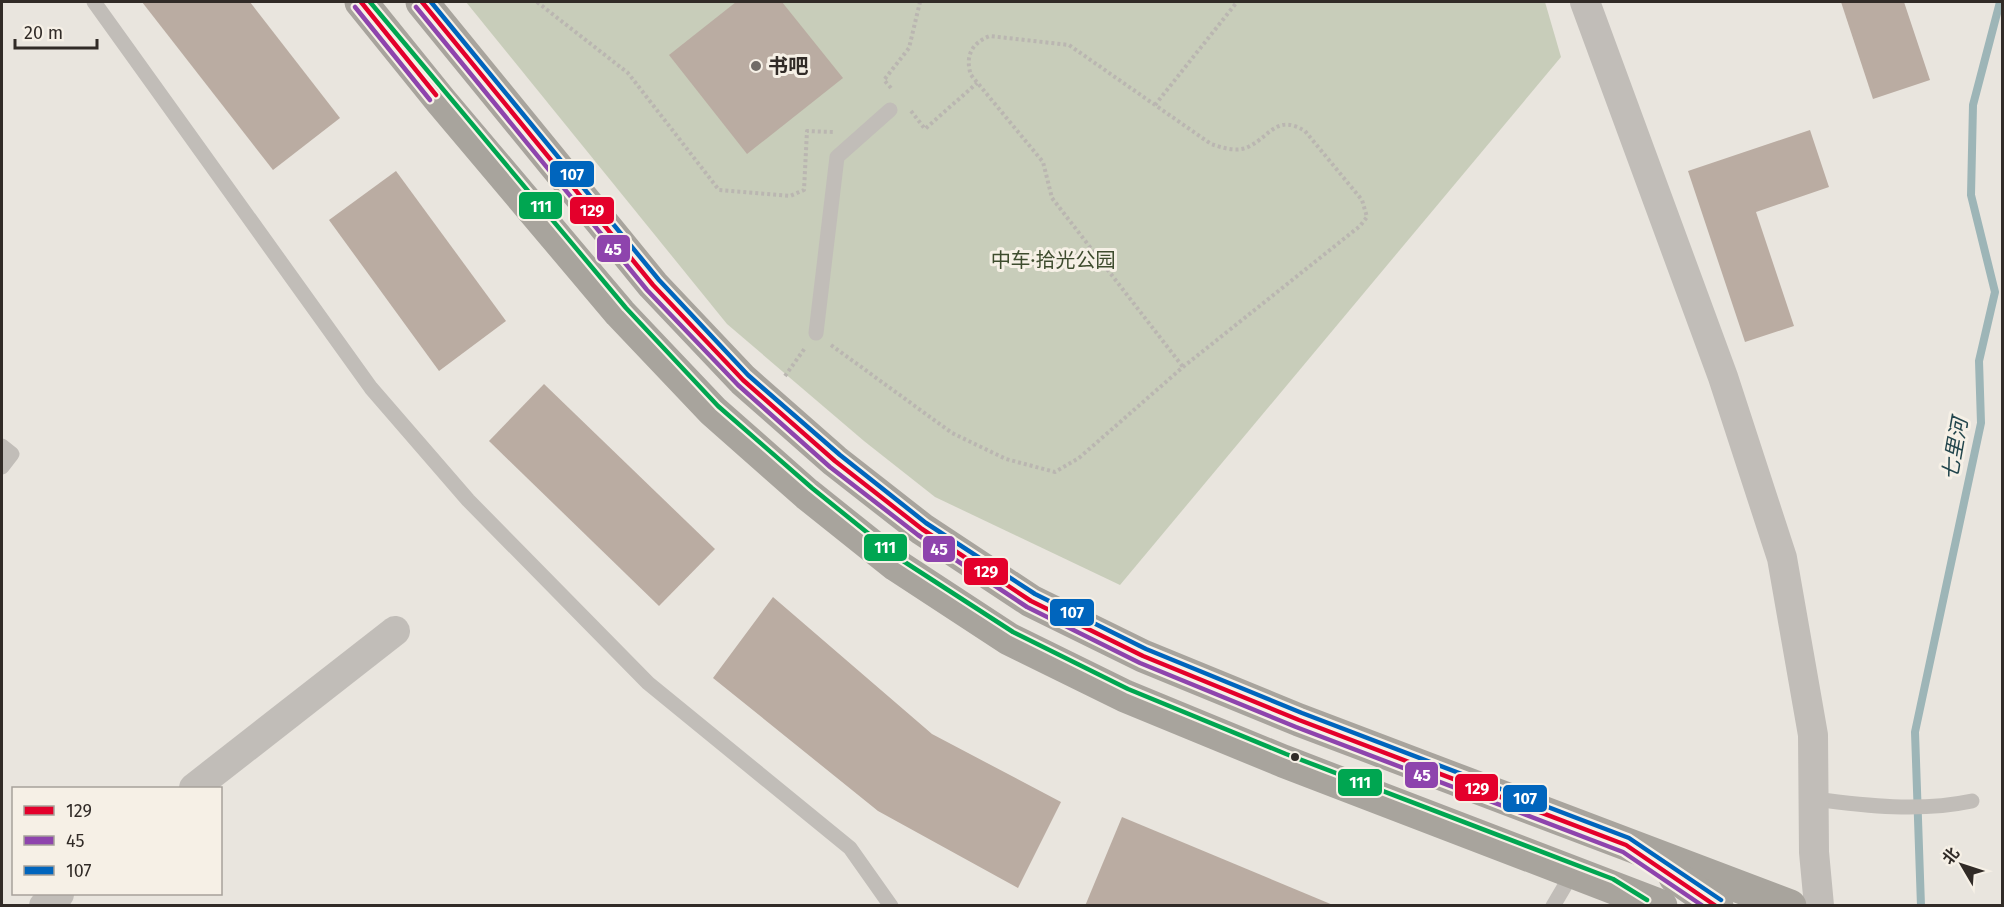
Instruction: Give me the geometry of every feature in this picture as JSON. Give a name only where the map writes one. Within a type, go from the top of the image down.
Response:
[{"type":"highway","points":[[361,2],[441,101],[620,313],[713,411],[807,494],[897,565],[1009,639],[1125,696],[1283,761],[1661,906]]},
{"type":"highway","points":[[422,2],[654,285],[743,380],[835,461],[922,529],[1031,601],[1143,656],[1289,716],[1790,906]]},
{"type":"highway","points":[[1009,639],[1031,601]]},
{"type":"highway","points":[[1610,886],[1626,845]]},
{"type":"highway","points":[[1626,845],[1717,906]]},
{"type":"highway","points":[[1610,886],[1643,906]]},
{"type":"street","points":[[1585,2],[1723,377],[1782,558],[1813,735],[1819,906]]},
{"type":"street","points":[[197,787],[395,631]]},
{"type":"street","points":[[44,906],[58,895]]},
{"type":"lane","points":[[94,2],[370,388],[468,500],[648,682],[850,848],[891,906]]},
{"type":"lane","points":[[816,333],[837,158],[890,110]]},
{"type":"lane","points":[[2,446],[12,454],[2,467]]},
{"type":"lane","points":[[1814,800],[1871,807],[1948,806],[1972,801]]},
{"type":"lane","points":[[1553,906],[1573,872]]},
{"type":"path","points":[[537,2],[628,73],[719,190],[790,196],[804,190],[807,131],[835,132],[837,158]]},
{"type":"path","points":[[920,2],[909,48],[884,80],[925,129],[977,82]]},
{"type":"path","points":[[1155,105],[1237,2]]},
{"type":"path","points":[[768,402],[816,333],[952,433],[1006,459],[1055,472],[1079,458],[1183,367],[1360,226],[1368,212],[1362,200],[1305,131],[1299,127],[1282,125],[1272,128],[1249,147],[1222,148],[1211,144],[1069,45],[990,36],[981,39],[969,55],[968,65],[977,82],[1044,162],[1052,198],[1183,367]]},
{"type":"path","points":[[890,110],[902,100]]},
{"type":"green space","name":"中车·拾光公园","points":[[466,2],[1545,2],[1561,57],[1120,585],[935,497],[864,441],[727,324]]},
{"type":"building","points":[[142,2],[250,2],[340,118],[273,170]]},
{"type":"building","name":"书吧","points":[[736,2],[782,2],[843,78],[747,154],[669,55]]},
{"type":"building","points":[[1841,2],[1904,2],[1930,80],[1873,99]]},
{"type":"building","points":[[1810,130],[1829,187],[1756,212],[1794,326],[1745,342],[1688,171]]},
{"type":"building","points":[[396,171],[506,321],[439,371],[329,220]]},
{"type":"building","points":[[544,384],[715,549],[659,606],[489,441]]},
{"type":"building","points":[[773,597],[932,734],[1061,802],[1018,888],[878,811],[713,678]]},
{"type":"building","points":[[1122,817],[1333,905],[1333,906],[1085,906]]},
{"type":"waterway","name":"七里河","points":[[1921,906],[1915,732],[1981,423],[1979,361],[1995,292],[1971,195],[1973,105],[2000,2]]},
{"type":"transit line","name":"129","points":[[361,2],[436,95]]},
{"type":"transit line","name":"111","points":[[370,2],[626,308],[718,406],[812,488],[900,559],[1013,632],[1128,689],[1286,754],[1613,879],[1647,900]]},
{"type":"transit line","name":"129","points":[[422,2],[653,285],[743,380],[835,461],[922,529],[1031,601],[1143,656],[1299,720],[1626,845],[1716,906]]},
{"type":"transit line","name":"107","points":[[431,2],[659,280],[748,375],[840,455],[926,523],[1035,594],[1146,649],[1302,713],[1629,838],[1721,900]]},
{"type":"transit line","name":"45","points":[[355,7],[430,100]]},
{"type":"transit line","name":"45","points":[[416,7],[647,290],[738,385],[830,467],[918,535],[1027,607],[1140,663],[1296,727],[1623,852],[1703,906]]},
{"type":"place","name":"书吧","points":[[756,66]]}]
